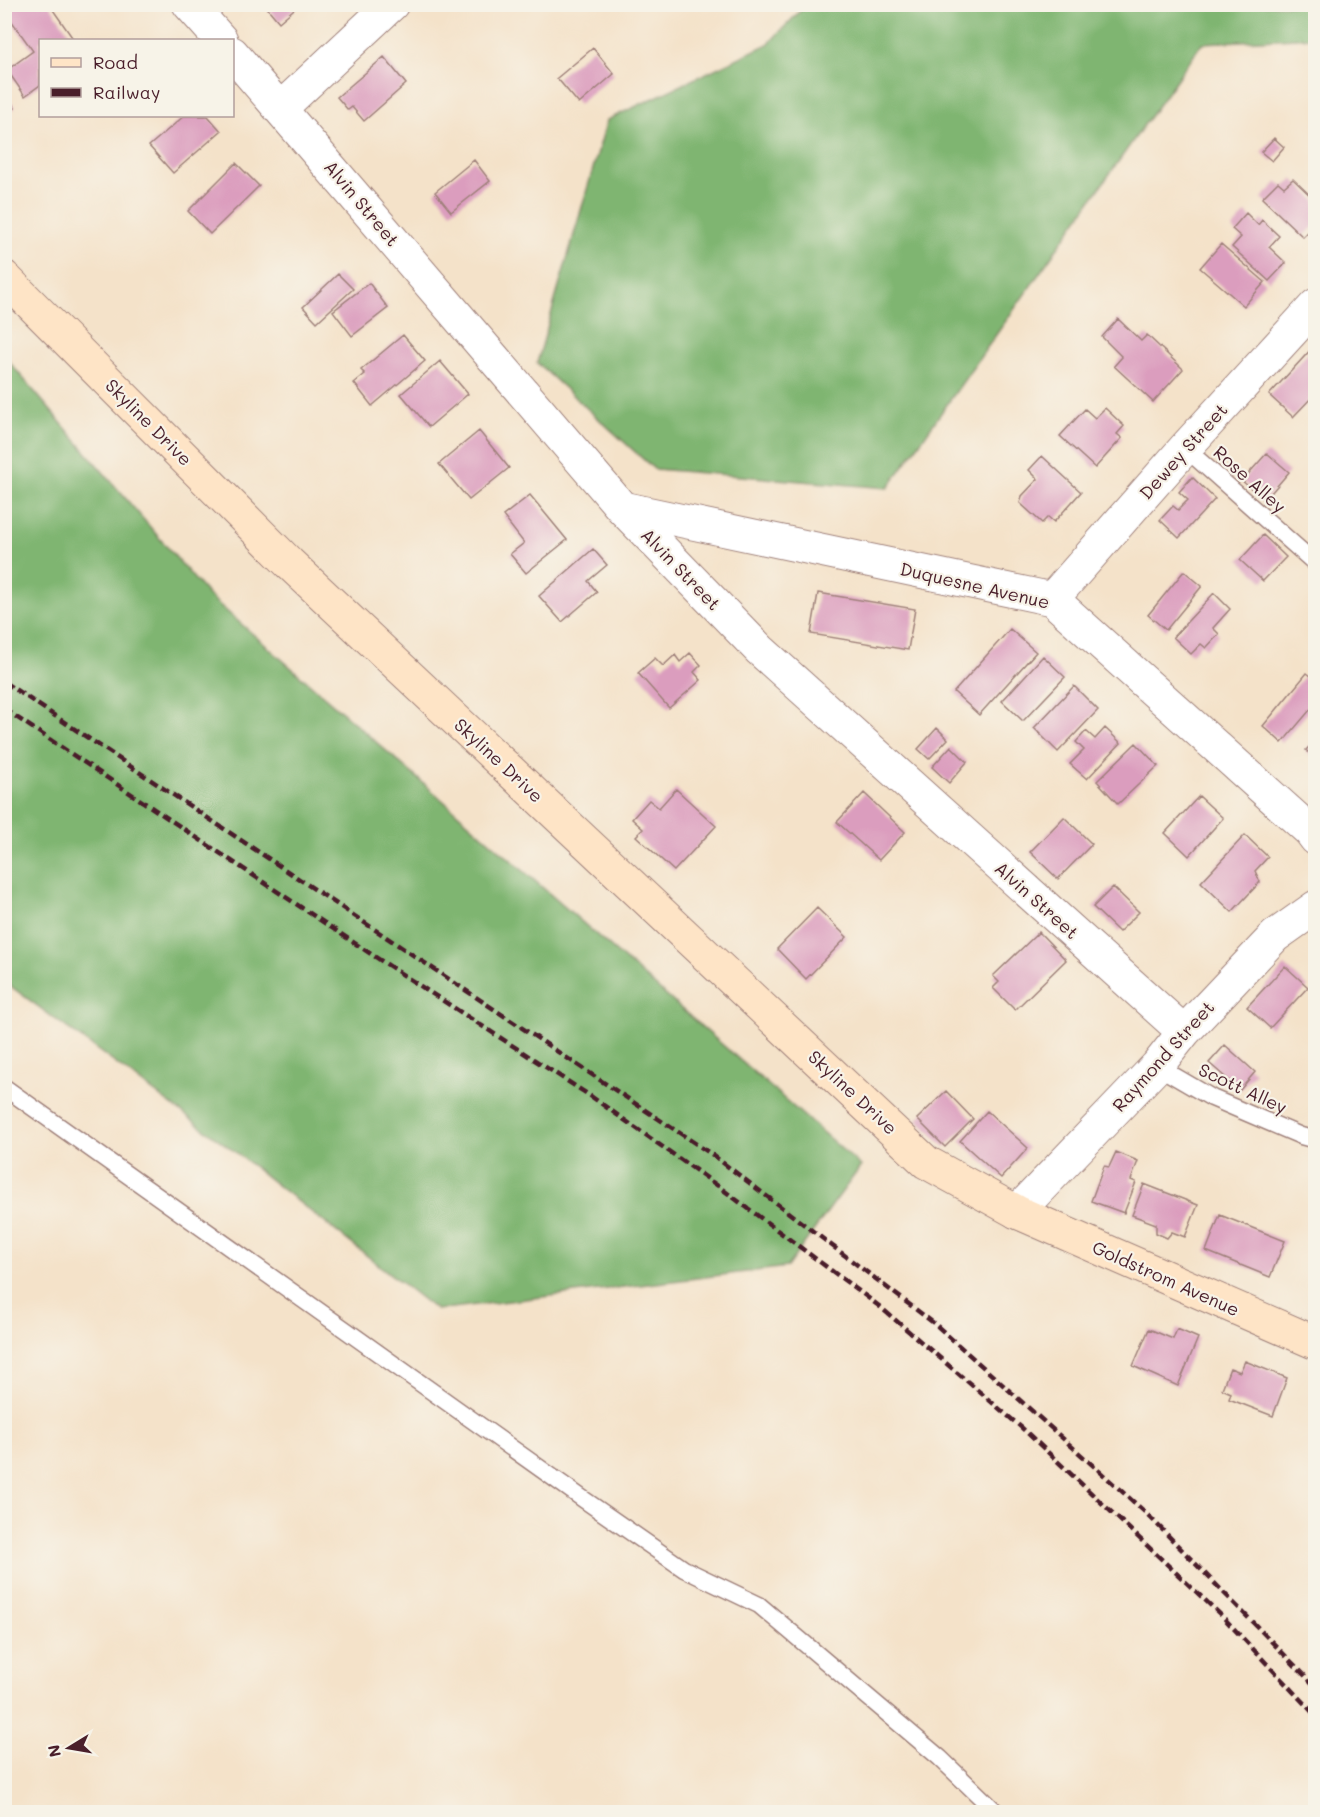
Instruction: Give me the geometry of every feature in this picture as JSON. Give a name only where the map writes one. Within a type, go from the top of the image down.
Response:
[{"type":"street","points":[[189,4],[220,39]]},
{"type":"street","points":[[281,108],[392,4]]},
{"type":"street","name":"Alvin Street","points":[[234,55],[622,508],[760,650],[1184,1032]]},
{"type":"street","name":"Skyline Drive","points":[[4,277],[290,563],[926,1162],[1017,1212]]},
{"type":"street","name":"Dewey Street","points":[[1052,599],[1185,448],[1316,305]]},
{"type":"street","name":"Duquesne Avenue","points":[[622,508],[1052,599],[1310,831],[1316,839]]},
{"type":"street","name":"Raymond Street","points":[[1017,1212],[1157,1066],[1184,1032],[1275,936],[1316,907]]},
{"type":"street","name":"Goldstrom Avenue","points":[[1017,1212],[1316,1343]]},
{"type":"lane","name":"Rose Alley","points":[[1185,448],[1316,564]]},
{"type":"lane","name":"Scott Alley","points":[[1157,1066],[1212,1098],[1301,1136],[1316,1140]]},
{"type":"lane","points":[[4,1087],[684,1569],[759,1605],[940,1758],[996,1812]]},
{"type":"green space","points":[[806,5],[1315,5],[1315,37],[1202,43],[888,488],[654,469],[537,363],[607,120],[768,44]]},
{"type":"green space","points":[[5,357],[208,595],[861,1166],[787,1267],[436,1310],[230,1148],[5,982]]},
{"type":"building","points":[[7,4],[49,4],[73,39],[39,39],[39,86],[25,96],[7,70],[33,51],[11,20],[4,25],[4,7]]},
{"type":"building","points":[[264,4],[300,4],[279,22]]},
{"type":"building","points":[[593,48],[614,74],[579,104],[557,78]]},
{"type":"building","points":[[384,57],[406,84],[364,121],[352,107],[348,110],[337,97]]},
{"type":"building","points":[[4,92],[15,108],[4,115]]},
{"type":"building","points":[[183,117],[209,117],[221,131],[173,173],[149,146]]},
{"type":"building","points":[[1274,138],[1284,147],[1272,161],[1261,152]]},
{"type":"building","points":[[474,160],[490,181],[451,212],[435,192]]},
{"type":"building","points":[[236,163],[259,186],[210,234],[188,211]]},
{"type":"building","points":[[1293,179],[1316,201],[1316,224],[1303,237],[1262,198],[1278,182],[1284,187]]},
{"type":"building","points":[[1246,213],[1258,225],[1262,220],[1279,236],[1269,247],[1286,263],[1269,281],[1232,247],[1241,237],[1232,229]]},
{"type":"building","points":[[1221,244],[1265,282],[1244,306],[1200,268]]},
{"type":"building","points":[[338,274],[353,289],[317,322],[303,307]]},
{"type":"building","points":[[369,283],[388,308],[352,336],[333,311]]},
{"type":"building","points":[[1118,319],[1141,341],[1147,335],[1183,369],[1153,402],[1114,366],[1122,357],[1102,337]]},
{"type":"building","points":[[403,335],[425,361],[372,406],[354,383],[365,374],[361,370]]},
{"type":"building","points":[[1316,344],[1316,393],[1293,417],[1269,395]]},
{"type":"building","points":[[440,361],[468,394],[429,427],[401,394]]},
{"type":"building","points":[[1105,408],[1124,426],[1117,434],[1122,438],[1095,468],[1060,436],[1085,409],[1095,418]]},
{"type":"building","points":[[479,431],[509,468],[469,500],[439,464]]},
{"type":"building","points":[[1267,453],[1289,472],[1265,500],[1242,481]]},
{"type":"building","points":[[1042,456],[1081,492],[1054,522],[1048,517],[1042,523],[1020,503],[1022,496],[1038,479],[1029,470]]},
{"type":"building","points":[[1192,477],[1215,499],[1179,538],[1160,520],[1173,506],[1178,510],[1188,500],[1179,492]]},
{"type":"building","points":[[530,495],[567,540],[526,573],[510,554],[524,543],[503,516]]},
{"type":"building","points":[[1263,535],[1286,557],[1263,581],[1240,560]]},
{"type":"building","points":[[593,549],[607,565],[588,581],[597,592],[562,622],[539,596]]},
{"type":"building","points":[[1184,571],[1202,586],[1166,630],[1148,615]]},
{"type":"building","points":[[818,593],[915,609],[908,650],[811,634]]},
{"type":"building","points":[[1214,593],[1230,609],[1213,628],[1219,634],[1206,648],[1201,644],[1191,654],[1173,637]]},
{"type":"building","points":[[1010,629],[1036,652],[979,715],[954,692]]},
{"type":"building","points":[[690,653],[701,665],[694,672],[701,680],[669,708],[638,673],[655,658],[663,666],[675,655],[680,662]]},
{"type":"building","points":[[1043,656],[1065,677],[1023,721],[1002,701]]},
{"type":"building","points":[[1307,673],[1316,680],[1316,703],[1282,743],[1263,726]]},
{"type":"building","points":[[1074,686],[1098,710],[1058,752],[1034,728]]},
{"type":"building","points":[[937,728],[948,739],[929,759],[918,749]]},
{"type":"building","points":[[1105,728],[1121,743],[1087,779],[1070,764],[1084,750],[1076,742],[1086,731],[1095,739]]},
{"type":"building","points":[[1316,740],[1316,760],[1306,750]]},
{"type":"building","points":[[1136,743],[1158,766],[1118,804],[1097,781]]},
{"type":"building","points":[[951,746],[967,762],[949,783],[932,767]]},
{"type":"building","points":[[676,789],[716,826],[674,871],[636,836],[643,829],[632,819],[649,800],[659,808]]},
{"type":"building","points":[[864,793],[905,832],[879,860],[837,822]]},
{"type":"building","points":[[1199,796],[1223,818],[1189,856],[1165,833]]},
{"type":"building","points":[[1064,817],[1092,844],[1058,879],[1030,852]]},
{"type":"building","points":[[1245,835],[1268,857],[1255,871],[1260,882],[1232,912],[1201,882]]},
{"type":"building","points":[[1113,887],[1139,912],[1119,932],[1093,907]]},
{"type":"building","points":[[817,908],[847,937],[806,979],[777,949]]},
{"type":"building","points":[[1039,932],[1066,960],[1015,1010],[993,988],[999,982],[993,976]]},
{"type":"building","points":[[1285,966],[1308,987],[1270,1028],[1247,1007]]},
{"type":"building","points":[[1225,1045],[1255,1072],[1240,1090],[1209,1063]]},
{"type":"building","points":[[946,1091],[973,1119],[945,1147],[917,1119]]},
{"type":"building","points":[[987,1111],[1028,1148],[1001,1178],[960,1141]]},
{"type":"building","points":[[1116,1152],[1138,1161],[1131,1180],[1136,1182],[1124,1213],[1091,1201],[1104,1166],[1109,1167]]},
{"type":"building","points":[[1144,1184],[1198,1205],[1185,1237],[1172,1232],[1167,1238],[1156,1233],[1156,1224],[1132,1215]]},
{"type":"building","points":[[1220,1215],[1285,1241],[1270,1277],[1206,1251]]},
{"type":"building","points":[[1149,1329],[1173,1339],[1177,1329],[1198,1338],[1178,1386],[1133,1366]]},
{"type":"building","points":[[1245,1361],[1287,1378],[1273,1416],[1229,1399],[1231,1393],[1222,1389],[1230,1368],[1240,1372]]},
{"type":"railway","points":[[4,682],[714,1156],[935,1324],[1146,1513],[1316,1687]]},
{"type":"railway","points":[[4,709],[377,958],[592,1097],[718,1186],[879,1306],[1022,1428],[1222,1616],[1316,1716]]}]
